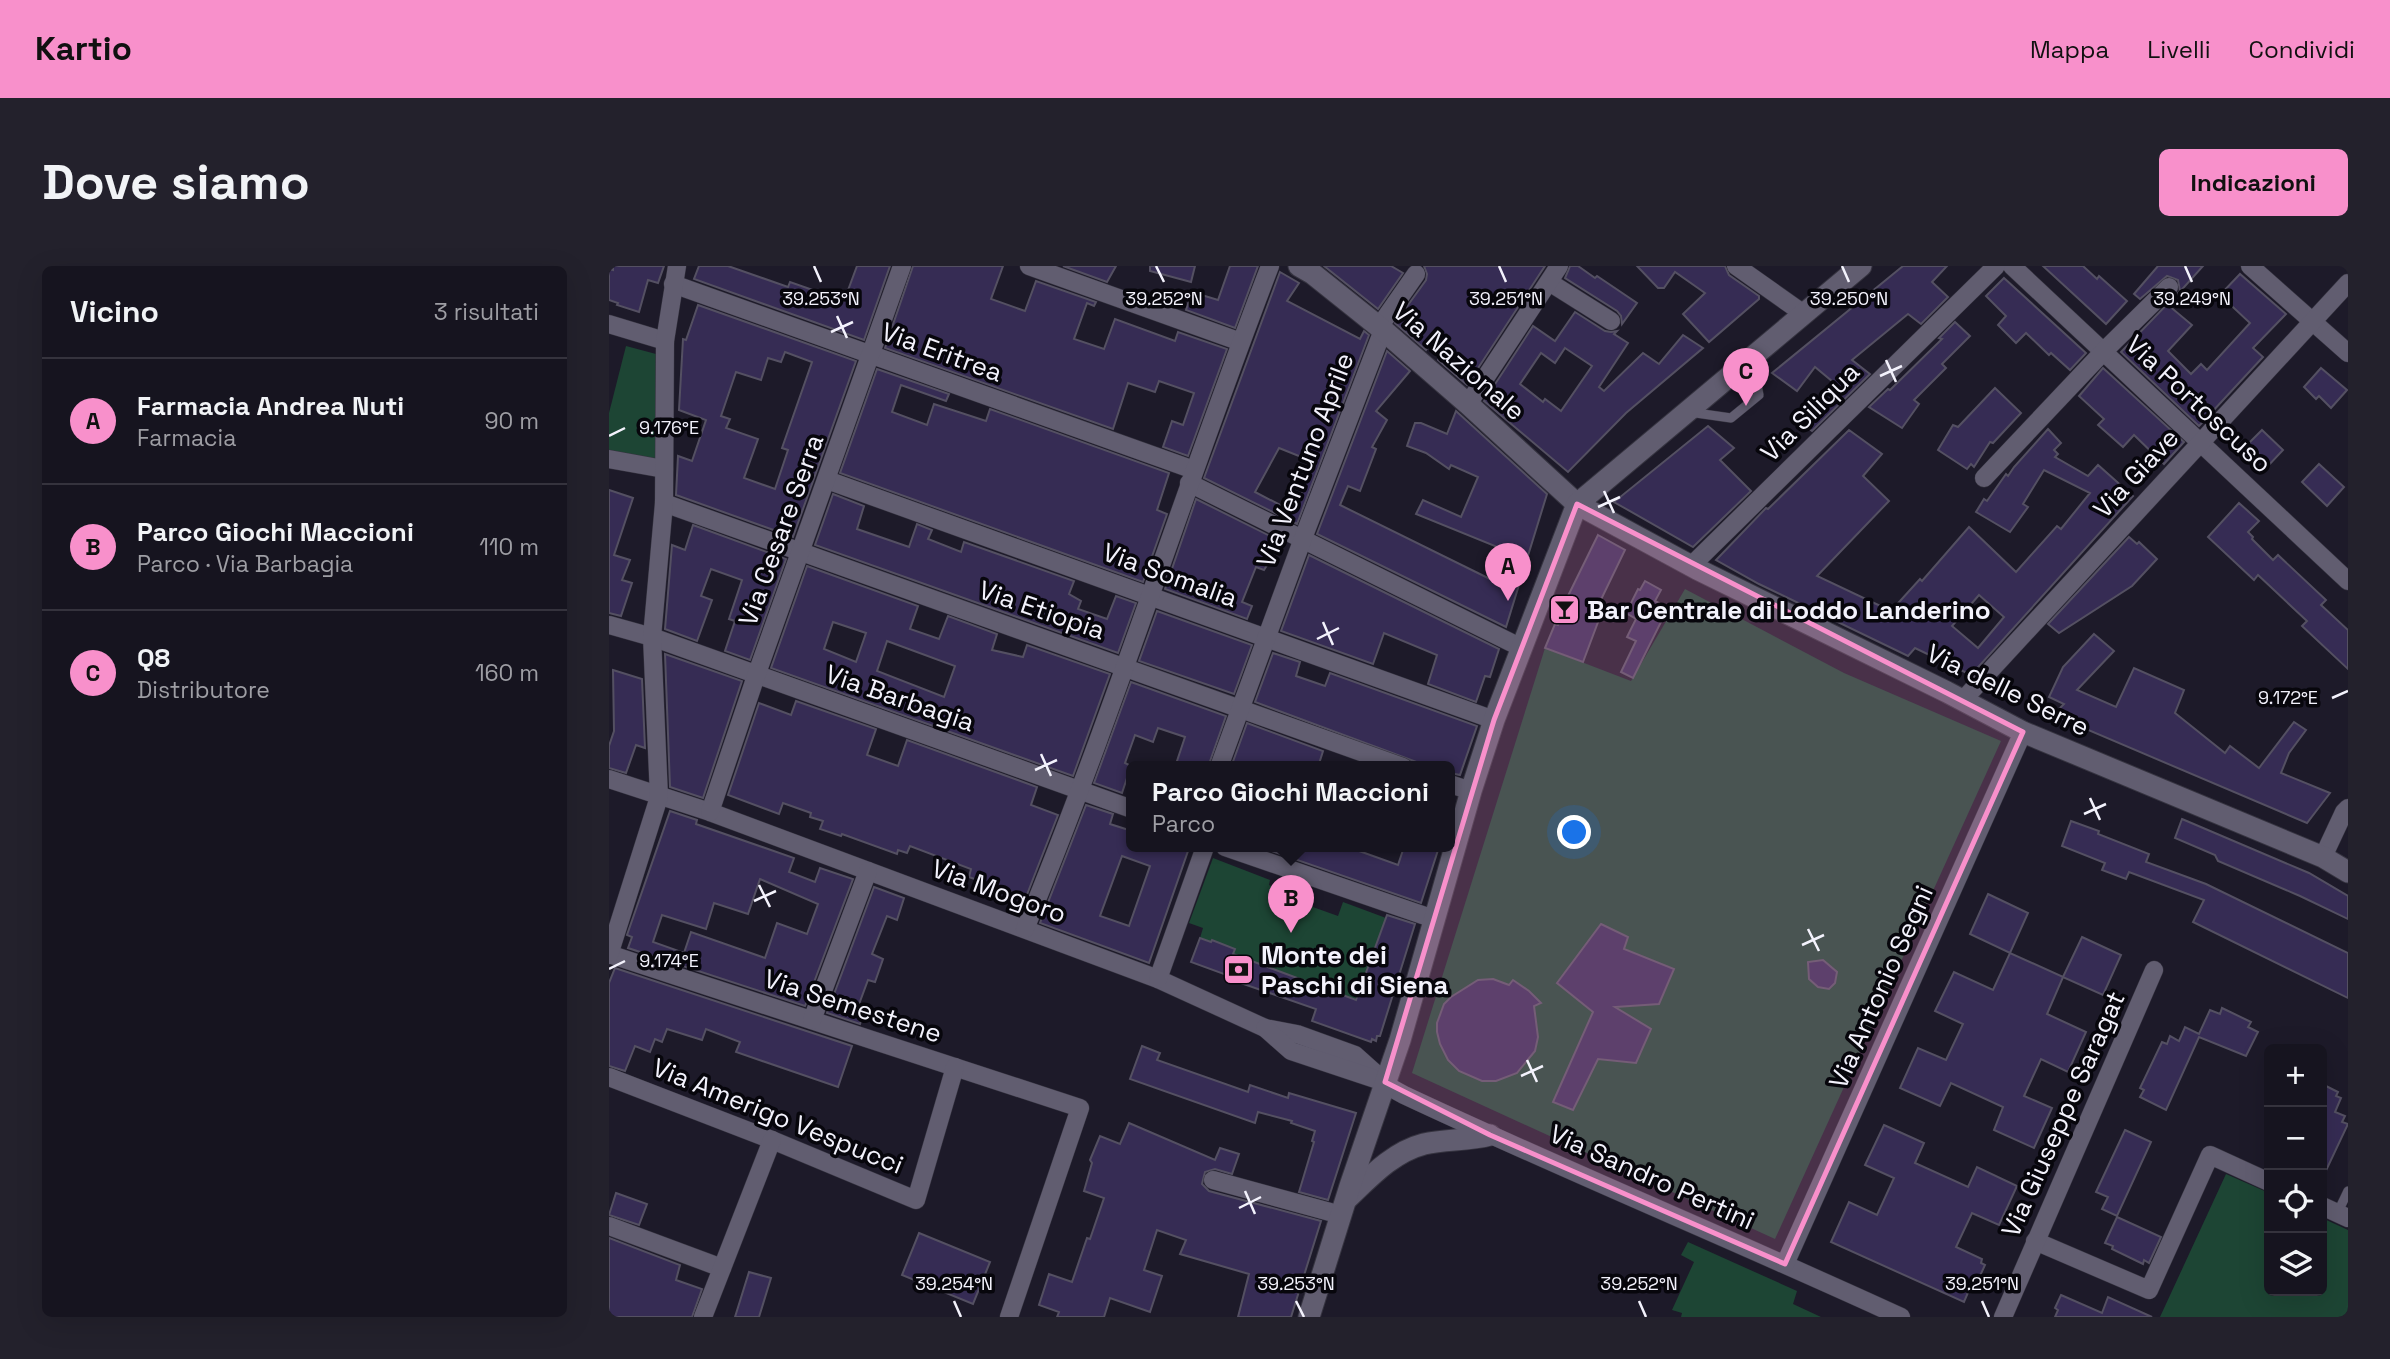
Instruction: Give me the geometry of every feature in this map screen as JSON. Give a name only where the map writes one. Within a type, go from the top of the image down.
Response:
[{"type":"street","points":[[609,955],[659,797],[652,638],[664,503],[665,341],[677,266]]},
{"type":"street","name":"Via Cesare Serra","points":[[710,813],[902,266]]},
{"type":"street","points":[[1029,266],[1241,342]]},
{"type":"street","points":[[1025,929],[1080,789],[1270,266]]},
{"type":"street","points":[[1468,404],[1559,266]]},
{"type":"street","points":[[1736,266],[1804,314]]},
{"type":"street","points":[[1455,846],[1520,647],[1577,504],[1861,266]]},
{"type":"street","name":"Via Siliqua","points":[[1691,566],[1996,266]]},
{"type":"street","name":"Via Portoscuso","points":[[2012,266],[2348,581]]},
{"type":"street","points":[[2250,266],[2348,353]]},
{"type":"street","name":"Via Nazionale","points":[[1309,269],[1468,404],[1577,504]]},
{"type":"street","name":"Via Ventuno Aprile","points":[[1221,761],[1381,329],[1416,274]]},
{"type":"street","points":[[1549,282],[1611,321]]},
{"type":"street","name":"Via Giave","points":[[1963,700],[2348,282]]},
{"type":"street","name":"Via Eritrea","points":[[673,284],[871,354],[1192,476],[1302,541],[1520,647]]},
{"type":"street","points":[[1984,478],[2104,351],[2168,288]]},
{"type":"street","points":[[609,324],[665,341]]},
{"type":"street","points":[[610,461],[664,470]]},
{"type":"street","name":"Via Somalia","points":[[827,480],[1494,720]]},
{"type":"street","name":"Via Etiopia","points":[[664,503],[800,554],[1125,666],[1385,761]]},
{"type":"street","name":"Via delle Serre","points":[[1577,504],[1691,566],[1829,630],[2023,732],[2323,857],[2348,872]]},
{"type":"street","name":"Via Barbagia","points":[[609,625],[1126,807]]},
{"type":"street","name":"Via Antonio Segni","points":[[1785,1264],[2023,732]]},
{"type":"street","name":"Via Mogoro","points":[[609,779],[710,813],[1158,979],[1265,1028],[1291,1051],[1385,1082]]},
{"type":"street","points":[[1455,786],[1471,791]]},
{"type":"street","points":[[2323,857],[2348,808]]},
{"type":"street","points":[[1158,979],[1203,852]]},
{"type":"street","points":[[1240,852],[1434,919]]},
{"type":"street","points":[[1309,1317],[1400,1040],[1453,852]]},
{"type":"street","points":[[812,1020],[868,871]]},
{"type":"street","name":"Via Semestene","points":[[609,955],[1080,1108],[1009,1317]]},
{"type":"street","name":"Via Giuseppe Saragat","points":[[2003,1317],[2154,970]]},
{"type":"street","name":"Via Amerigo Vespucci","points":[[609,1077],[916,1199],[955,1067]]},
{"type":"street","name":"Via Sandro Pertini","points":[[1385,1082],[1392,1089],[1490,1135],[1901,1317]]},
{"type":"street","points":[[1346,1200],[1388,1161],[1406,1150],[1422,1144],[1473,1140],[1490,1135]]},
{"type":"street","points":[[703,1317],[772,1140]]},
{"type":"street","points":[[2035,1241],[2149,1290],[2210,1155],[2264,1180]]},
{"type":"street","points":[[1213,1180],[1346,1200]]},
{"type":"street","points":[[609,1226],[723,1268]]},
{"type":"lane","points":[[1688,411],[1731,418],[1759,396],[1751,358]]},
{"type":"lane","points":[[2336,1213],[2348,1191]]},
{"type":"highlighted area","points":[[1577,504],[2023,732],[1785,1264],[1490,1135],[1385,1082],[1494,720]]},
{"type":"green space","points":[[626,346],[656,354],[659,358],[659,461],[609,453],[609,413]]},
{"type":"green space","points":[[1685,589],[1844,673],[2001,741],[1775,1239],[1412,1073],[1545,648],[1631,681]]},
{"type":"green space","points":[[1213,858],[1270,880],[1269,885],[1298,896],[1296,901],[1338,916],[1343,902],[1386,918],[1356,1000],[1233,954],[1235,949],[1200,938],[1203,928],[1189,923]]},
{"type":"green space","points":[[2226,1174],[2264,1191],[2264,1296],[2327,1296],[2327,1220],[2348,1230],[2348,1317],[2160,1317]]},
{"type":"green space","points":[[1688,1242],[1797,1291],[1793,1304],[1821,1317],[1681,1317],[1682,1313],[1672,1310],[1694,1262],[1681,1255]]},
{"type":"building","points":[[613,266],[664,266],[658,283],[648,280],[639,312],[609,300],[609,269],[613,270]]},
{"type":"building","points":[[699,266],[728,266],[788,287],[790,282],[844,301],[857,266],[890,266],[864,340],[694,279]]},
{"type":"building","points":[[913,266],[1003,266],[991,299],[1025,311],[1036,281],[1096,302],[1094,306],[1087,303],[1074,339],[1104,349],[1115,319],[1175,341],[1178,332],[1227,349],[1188,456],[1163,447],[1172,421],[1183,425],[1194,393],[1159,381],[1155,392],[1128,383],[1113,429],[885,348]]},
{"type":"building","points":[[1063,266],[1116,266],[1107,282]]},
{"type":"building","points":[[1150,266],[1195,266],[1191,282],[1150,271]]},
{"type":"building","points":[[1230,266],[1258,266],[1235,328],[1186,310],[1192,292],[1218,300]]},
{"type":"building","points":[[1324,266],[1391,266],[1403,273],[1378,309]]},
{"type":"building","points":[[1424,266],[1545,266],[1467,385],[1438,360],[1445,341],[1435,336],[1426,350],[1395,323],[1426,280]]},
{"type":"building","points":[[1570,266],[1578,266],[1595,278],[1597,276],[1637,303],[1622,324],[1617,311],[1565,278]]},
{"type":"building","points":[[1637,266],[1725,266],[1729,275],[1759,296],[1759,299],[1709,342],[1683,314],[1705,293],[1675,272],[1664,288],[1658,288]]},
{"type":"building","points":[[1903,266],[1947,266],[1932,282],[1948,297],[1921,324],[1908,314],[1852,360],[1870,374],[1812,431],[1808,428],[1839,387],[1815,367],[1797,391],[1772,373]]},
{"type":"building","points":[[2043,266],[2083,266],[2097,279],[2099,276],[2127,301],[2106,324]]},
{"type":"building","points":[[2158,266],[2203,266],[2168,305],[2192,325],[2168,351],[2191,374],[2201,364],[2207,370],[2250,323],[2220,295],[2240,274],[2286,314],[2253,348],[2263,357],[2199,426],[2121,352],[2180,291],[2178,280],[2167,276],[2140,299],[2134,294]]},
{"type":"building","points":[[1280,272],[1299,283],[1287,301],[1360,339],[1364,331],[1369,335],[1297,524],[1204,478]],"holes":[[[1279,448],[1314,462],[1296,507],[1290,504],[1288,509],[1255,492]]]},
{"type":"building","points":[[2004,278],[2086,353],[2070,370],[2026,333],[2016,343],[1998,325],[2006,316],[1986,296]]},
{"type":"building","points":[[698,305],[856,361],[793,537],[676,495],[678,456],[692,461],[706,420],[679,410],[683,339],[686,340]],"holes":[[[785,352],[812,362],[782,448],[788,450],[775,489],[744,478],[758,439],[726,428],[730,419],[721,416],[736,372],[761,380],[768,358],[781,362]]]},
{"type":"building","points":[[1575,312],[1605,331],[1617,331],[1614,334],[1628,343],[1599,387],[1604,391],[1643,353],[1659,364],[1683,335],[1703,348],[1626,413],[1568,472],[1484,401],[1533,326],[1555,341]],"holes":[[[1565,348],[1592,366],[1561,411],[1545,399],[1543,402],[1520,384],[1541,353],[1555,363]]]},
{"type":"building","points":[[1955,322],[1970,336],[1942,364],[1946,368],[1914,400],[1919,404],[1902,428],[1869,407],[1942,339],[1939,338]]},
{"type":"building","points":[[1387,351],[1410,371],[1376,411],[1387,420],[1372,447],[1376,449],[1360,491],[1348,486],[1340,505],[1490,579],[1500,548],[1416,514],[1423,500],[1461,517],[1478,477],[1451,465],[1449,469],[1426,453],[1407,446],[1415,423],[1447,434],[1456,411],[1547,494],[1506,627],[1317,534]]},
{"type":"building","points":[[2103,368],[2184,442],[2164,464],[2134,435],[2123,447],[2098,425],[2104,419],[2079,396]]},
{"type":"building","points":[[2321,368],[2347,390],[2331,408],[2319,396],[2316,399],[2304,387]]},
{"type":"building","points":[[877,369],[949,394],[946,401],[901,385],[892,412],[927,425],[934,404],[986,421],[990,409],[1169,473],[1157,510],[1167,514],[1143,582],[840,473]]},
{"type":"building","points":[[1995,388],[2021,413],[1993,443],[1990,442],[1974,467],[1971,464],[1967,469],[1938,450],[1953,425],[1958,427]]},
{"type":"building","points":[[1708,426],[1734,448],[1720,460],[1751,491],[1693,547],[1614,502]]},
{"type":"building","points":[[2048,429],[2061,443],[2054,450],[2058,454],[2055,457],[2088,476],[2098,465],[2133,496],[1971,675],[1915,648],[1908,656],[1759,584],[1716,560],[1766,508],[1849,430],[1882,454],[1863,476],[1889,501],[1817,576],[1891,611],[1920,579],[1922,581],[1969,527],[2016,572],[2057,526],[2061,529],[2090,493],[2044,470],[2023,504],[2028,507],[2010,532],[1976,512],[1984,499],[1987,501]],"holes":[[[1979,595],[2004,617],[1978,648],[1952,626]]]},
{"type":"building","points":[[2262,430],[2283,450],[2268,466],[2256,456],[2258,453],[2248,444]]},
{"type":"building","points":[[2319,464],[2344,487],[2327,506],[2302,482]]},
{"type":"building","points":[[609,490],[633,498],[614,555],[630,560],[622,580],[632,583],[621,616],[609,613]]},
{"type":"building","points":[[833,494],[864,506],[857,529],[909,547],[917,524],[932,530],[928,539],[961,552],[964,542],[1074,581],[1069,594],[1081,601],[1078,609],[1107,619],[1116,596],[1136,603],[1118,653],[815,545]]},
{"type":"building","points":[[1196,499],[1278,540],[1274,554],[1264,570],[1256,567],[1242,602],[1252,606],[1247,619],[1165,589]]},
{"type":"building","points":[[2239,503],[2259,521],[2248,532],[2252,539],[2273,560],[2278,555],[2326,600],[2321,605],[2348,630],[2348,669],[2302,626],[2307,621],[2258,575],[2254,580],[2208,537]]},
{"type":"building","points":[[693,525],[786,559],[750,660],[725,651],[735,621],[729,619],[742,580],[711,569],[701,596],[712,600],[697,641],[665,629],[672,545],[685,550]]},
{"type":"building","points":[[1598,535],[1625,550],[1595,612],[1601,614],[1583,662],[1545,648],[1555,624],[1558,625],[1570,600],[1567,598]]},
{"type":"building","points":[[2129,537],[2137,544],[2139,542],[2157,559],[2132,586],[2059,633],[2048,624]]},
{"type":"building","points":[[1309,555],[1499,649],[1490,677],[1485,676],[1476,702],[1428,684],[1437,655],[1384,633],[1373,664],[1281,631]]},
{"type":"building","points":[[807,566],[918,606],[910,629],[939,639],[948,616],[997,634],[992,650],[1023,657],[1027,645],[1110,674],[1073,776],[771,668]],"holes":[[[833,622],[866,633],[856,662],[824,649]],[[887,641],[955,666],[944,697],[877,671]]]},
{"type":"building","points":[[1645,581],[1661,590],[1655,601],[1668,608],[1633,678],[1621,672],[1636,641],[1627,637],[1636,619],[1626,613]]},
{"type":"building","points":[[1157,611],[1252,645],[1234,694],[1139,661]]},
{"type":"building","points":[[2094,634],[2114,651],[2077,690],[2116,707],[2134,668],[2184,690],[2175,713],[2225,753],[2230,746],[2259,768],[2294,722],[2306,730],[2289,753],[2281,773],[2330,793],[2307,823],[2053,715],[2064,704],[2049,697],[2063,667]]},
{"type":"building","points":[[1273,653],[1300,662],[1296,676],[1325,686],[1330,673],[1477,726],[1460,775],[1455,774],[1455,761],[1414,761],[1255,702]]},
{"type":"building","points":[[665,654],[742,681],[703,798],[670,787]]},
{"type":"building","points":[[613,670],[642,679],[645,748],[636,745],[626,773],[609,768],[609,746],[614,731]]},
{"type":"building","points":[[1131,682],[1226,716],[1210,761],[1177,761],[1185,737],[1158,728],[1153,742],[1135,735],[1125,763],[1126,781],[1122,793],[1094,783]]},
{"type":"building","points":[[796,701],[876,729],[867,755],[898,766],[907,740],[1037,787],[1031,805],[1058,815],[1026,897],[969,877],[971,869],[910,846],[907,853],[898,850],[897,854],[820,829],[823,821],[810,817],[811,813],[783,803],[779,814],[728,795],[759,703],[791,715]]},
{"type":"building","points":[[1247,723],[1323,751],[1320,761],[1233,761]]},
{"type":"building","points":[[1086,805],[1113,814],[1110,824],[1126,829],[1126,852],[1188,852],[1149,963],[1040,923]],"holes":[[[1122,856],[1150,866],[1129,926],[1100,916]]]},
{"type":"building","points":[[670,811],[697,820],[696,824],[794,858],[789,872],[815,882],[820,868],[853,879],[805,1006],[628,948],[632,937],[627,935]],"holes":[[[760,879],[818,904],[807,934],[777,923],[765,958],[691,932],[684,953],[653,942],[662,915],[706,929],[714,903],[748,914]]]},
{"type":"building","points":[[2182,819],[2309,873],[2348,896],[2348,919],[2218,861],[2215,855],[2175,838]]},
{"type":"building","points":[[2071,821],[2149,854],[2146,862],[2206,884],[2348,953],[2348,998],[2193,922],[2204,900],[2129,872],[2126,879],[2102,870],[2105,863],[2062,846]]},
{"type":"building","points":[[1274,852],[1362,852],[1398,865],[1402,852],[1437,852],[1421,903]]},
{"type":"building","points":[[874,887],[904,898],[897,920],[887,916],[872,954],[883,959],[875,982],[868,980],[858,1007],[865,1010],[860,1024],[827,1013]]},
{"type":"building","points":[[1988,894],[2028,913],[2010,953],[1970,934]]},
{"type":"building","points":[[1387,915],[1415,924],[1380,1036],[1377,1036],[1376,1041],[1372,1039],[1371,1042],[1312,1021],[1316,1009],[1226,978],[1227,975],[1191,962],[1200,938],[1211,942],[1212,940],[1235,949],[1233,954],[1356,1000]]},
{"type":"building","points":[[1601,924],[1628,937],[1624,949],[1674,969],[1659,1004],[1615,1007],[1651,1029],[1636,1063],[1598,1059],[1573,1110],[1553,1102],[1593,1012],[1557,983]]},
{"type":"building","points":[[2082,937],[2121,955],[2103,995],[2063,977]]},
{"type":"building","points":[[2010,953],[2063,977],[2047,1014],[2086,1032],[2068,1072],[2041,1059],[2024,1096],[2052,1108],[2034,1148],[1994,1130],[2003,1107],[1951,1083],[1940,1106],[1900,1088],[1918,1048],[1946,1060],[1963,1024],[1935,1011],[1954,972],[1993,990]]},
{"type":"building","points":[[1823,960],[1837,972],[1835,983],[1829,989],[1818,987],[1809,979],[1808,962]]},
{"type":"building","points":[[615,968],[852,1046],[838,1087],[736,1052],[740,1042],[706,1029],[702,1040],[667,1029],[662,1042],[655,1039],[650,1052],[635,1046],[625,1071],[609,1066],[609,983]]},
{"type":"building","points":[[1493,979],[1509,985],[1513,980],[1541,1003],[1534,1006],[1538,1037],[1535,1051],[1517,1073],[1496,1081],[1482,1081],[1459,1071],[1448,1060],[1440,1044],[1437,1023],[1444,1004],[1451,997],[1478,980]]},
{"type":"building","points":[[2222,1008],[2251,1022],[2248,1027],[2258,1032],[2246,1056],[2199,1037],[2166,1110],[2140,1097],[2144,1090],[2140,1088],[2162,1042],[2167,1044],[2170,1036],[2179,1041],[2185,1027],[2199,1034],[2210,1010],[2220,1014]]},
{"type":"building","points":[[1142,1046],[1160,1053],[1157,1060],[1248,1092],[1250,1085],[1288,1098],[1289,1093],[1356,1113],[1328,1200],[1299,1192],[1315,1131],[1291,1123],[1292,1121],[1258,1112],[1255,1123],[1130,1079]]},
{"type":"building","points":[[2327,1086],[2338,1092],[2336,1096],[2341,1098],[2335,1112],[2345,1116],[2342,1122],[2348,1124],[2327,1168]]},
{"type":"building","points":[[1129,1123],[1215,1160],[1220,1148],[1239,1154],[1232,1174],[1215,1169],[1205,1172],[1202,1184],[1209,1191],[1321,1221],[1291,1317],[1238,1317],[1249,1274],[1180,1254],[1186,1240],[1157,1230],[1144,1270],[1162,1276],[1150,1312],[1110,1298],[1104,1317],[1057,1317],[1059,1312],[1039,1305],[1049,1274],[1072,1282],[1087,1238],[1090,1239],[1104,1198],[1084,1191],[1092,1163],[1090,1160],[1100,1136],[1120,1144]]},
{"type":"building","points":[[1884,1125],[1924,1143],[1915,1163],[1968,1187],[1977,1167],[2017,1186],[1999,1225],[1972,1213],[1956,1247],[1982,1259],[1981,1263],[1985,1265],[1979,1278],[1975,1276],[1964,1302],[1831,1242],[1849,1202],[1877,1215],[1894,1178],[1865,1165]]},
{"type":"building","points":[[2125,1130],[2151,1142],[2117,1216],[2102,1209],[2108,1197],[2096,1192]]},
{"type":"building","points":[[616,1193],[647,1204],[639,1225],[609,1215]]},
{"type":"building","points":[[2117,1217],[2161,1237],[2149,1263],[2144,1260],[2143,1264],[2105,1243]]},
{"type":"building","points":[[919,1233],[990,1262],[973,1304],[902,1275]]},
{"type":"building","points":[[609,1238],[680,1265],[676,1280],[702,1289],[692,1317],[609,1317]]},
{"type":"building","points":[[749,1272],[771,1278],[759,1317],[735,1317]]},
{"type":"building","points":[[2061,1295],[2102,1313],[2108,1297],[2152,1317],[2055,1317],[2058,1310],[2055,1308]]},
{"type":"place","name":"Q8","points":[[1746,406]]},
{"type":"place","name":"Farmacia Andrea Nuti","points":[[1508,601]]},
{"type":"place","name":"Bar Centrale di Loddo Landerino","points":[[1564,610]]},
{"type":"place","name":"Parco Giochi Maccioni","points":[[1291,933]]},
{"type":"place","name":"Monte dei Paschi di Siena","points":[[1238,970]]}]
